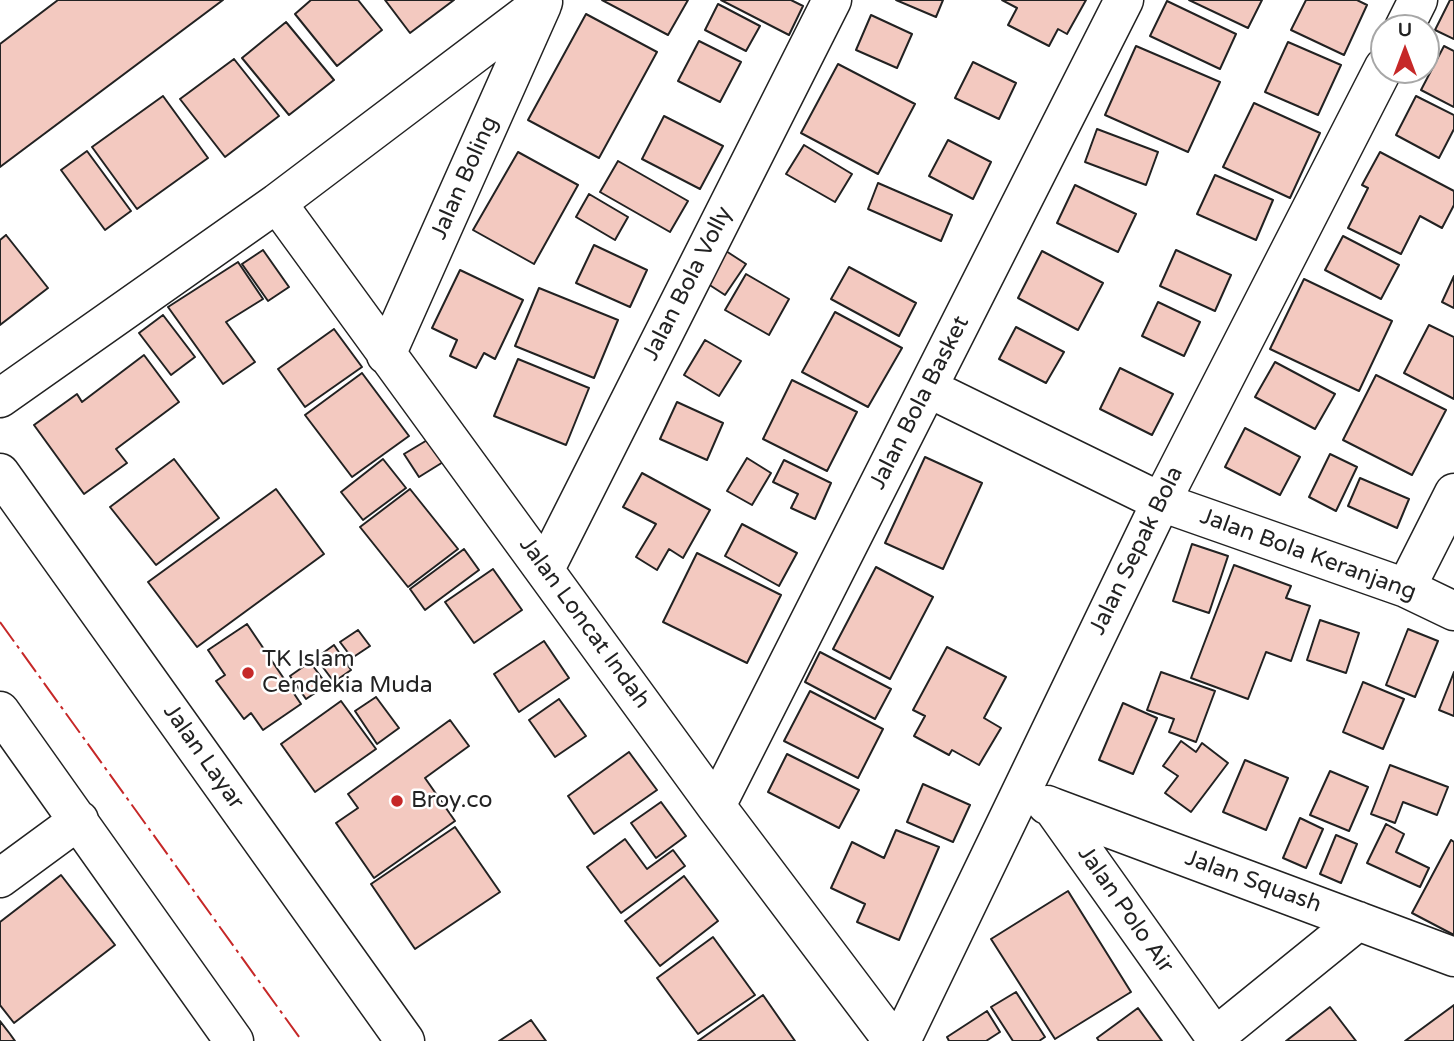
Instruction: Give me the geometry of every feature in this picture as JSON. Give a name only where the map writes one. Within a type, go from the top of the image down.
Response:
[{"type":"street","name":"Jalan Bola Volly","points":[[545,569],[832,0]]},
{"type":"street","name":"Jalan Bola Basket","points":[[716,806],[1124,0]]},
{"type":"street","points":[[0,398],[277,203],[544,1]]},
{"type":"street","name":"Jalan Boling","points":[[386,355],[544,1]]},
{"type":"street","name":"Jalan Sepak Bola","points":[[901,1041],[1036,799],[1161,502],[1375,84]]},
{"type":"street","name":"Jalan Loncat Indah","points":[[277,203],[716,806],[893,1041]]},
{"type":"street","name":"Jalan Bola Keranjang","points":[[928,388],[1161,502],[1406,588],[1454,611]]},
{"type":"street","name":"Jalan Layar","points":[[0,472],[405,1041]]},
{"type":"street","points":[[1406,588],[1454,493]]},
{"type":"street","points":[[0,711],[234,1041]]},
{"type":"street","name":"Jalan Squash","points":[[1036,799],[1454,957]]},
{"type":"street","name":"Jalan Polo Air","points":[[1036,799],[1216,1039]]},
{"type":"street","points":[[0,878],[79,820]]},
{"type":"street","points":[[1216,1039],[1358,921]]},
{"type":"building","points":[[58,0],[223,0],[0,167],[0,44]]},
{"type":"building","points":[[311,0],[358,0],[382,30],[337,66],[295,14]]},
{"type":"building","points":[[385,0],[454,0],[410,33]]},
{"type":"building","points":[[602,0],[688,0],[668,35]]},
{"type":"building","points":[[721,0],[791,0],[803,6],[789,35]]},
{"type":"building","points":[[896,0],[943,0],[936,17]]},
{"type":"building","points":[[1002,0],[1086,0],[1067,34],[1058,29],[1049,46],[1008,25],[1017,8]]},
{"type":"building","points":[[1189,0],[1262,0],[1248,28]]},
{"type":"building","points":[[1306,0],[1357,0],[1367,5],[1344,55],[1291,30]]},
{"type":"building","points":[[1450,0],[1454,0],[1454,39],[1440,32],[1440,20]]},
{"type":"building","points":[[1167,1],[1236,34],[1220,69],[1150,36]]},
{"type":"building","points":[[718,4],[760,26],[746,51],[705,30]]},
{"type":"building","points":[[586,14],[657,52],[599,158],[528,120]]},
{"type":"building","points":[[871,15],[912,34],[897,68],[856,50]]},
{"type":"building","points":[[286,22],[334,80],[289,115],[242,58]]},
{"type":"building","points":[[699,41],[741,62],[720,102],[678,81]]},
{"type":"building","points":[[1288,42],[1341,65],[1318,115],[1265,92]]},
{"type":"building","points":[[1136,46],[1220,82],[1188,152],[1105,115]]},
{"type":"building","points":[[1444,46],[1454,51],[1454,107],[1421,90],[1424,84],[1440,84],[1440,54]]},
{"type":"building","points":[[234,59],[279,116],[225,157],[180,99]]},
{"type":"building","points":[[973,62],[1016,83],[999,119],[955,98]]},
{"type":"building","points":[[838,64],[915,104],[878,174],[801,133]]},
{"type":"building","points":[[163,96],[208,158],[137,209],[92,147]]},
{"type":"building","points":[[1416,96],[1454,115],[1454,129],[1439,158],[1396,135]]},
{"type":"building","points":[[1254,103],[1320,133],[1290,198],[1223,167]]},
{"type":"building","points":[[664,116],[723,146],[700,189],[642,159]]},
{"type":"building","points":[[1097,129],[1158,152],[1146,185],[1085,162]]},
{"type":"building","points":[[948,140],[991,162],[973,199],[929,176]]},
{"type":"building","points":[[804,145],[852,174],[835,202],[786,174]]},
{"type":"building","points":[[87,151],[131,211],[105,230],[61,170]]},
{"type":"building","points":[[518,152],[578,185],[534,264],[473,230]]},
{"type":"building","points":[[1380,152],[1454,191],[1454,205],[1442,228],[1420,216],[1401,254],[1348,228],[1368,188],[1362,185]]},
{"type":"building","points":[[618,161],[688,201],[670,232],[600,192]]},
{"type":"building","points":[[1215,175],[1273,200],[1256,240],[1197,214]]},
{"type":"building","points":[[878,183],[952,215],[941,241],[868,209]]},
{"type":"building","points":[[1075,185],[1136,214],[1118,252],[1057,223]]},
{"type":"building","points":[[589,194],[628,217],[615,240],[576,217]]},
{"type":"building","points":[[6,235],[48,288],[0,325],[0,240]]},
{"type":"building","points":[[1343,236],[1399,265],[1381,299],[1325,270]]},
{"type":"building","points":[[594,245],[647,270],[630,307],[576,283]]},
{"type":"building","points":[[263,250],[289,287],[268,301],[242,264]]},
{"type":"building","points":[[1176,250],[1231,275],[1215,311],[1160,286]]},
{"type":"building","points":[[726,251],[746,264],[725,295],[705,282]]},
{"type":"building","points":[[1042,251],[1103,283],[1078,330],[1018,298]]},
{"type":"building","points":[[238,262],[263,299],[226,322],[255,362],[223,384],[168,307]]},
{"type":"building","points":[[849,267],[916,303],[899,336],[831,299]]},
{"type":"building","points":[[460,270],[523,300],[495,359],[484,353],[476,368],[450,356],[457,340],[432,328]]},
{"type":"building","points":[[746,274],[789,299],[769,335],[725,310]]},
{"type":"building","points":[[1454,276],[1454,308],[1442,302]]},
{"type":"building","points":[[1304,279],[1392,321],[1359,391],[1270,349]]},
{"type":"building","points":[[539,288],[618,320],[594,378],[515,346]]},
{"type":"building","points":[[1158,302],[1200,322],[1184,356],[1142,336]]},
{"type":"building","points":[[835,312],[902,348],[868,407],[802,372]]},
{"type":"building","points":[[163,315],[195,357],[171,375],[139,333]]},
{"type":"building","points":[[1429,325],[1454,337],[1454,399],[1404,373]]},
{"type":"building","points":[[1016,327],[1064,352],[1046,383],[999,359]]},
{"type":"building","points":[[334,329],[362,367],[305,407],[278,369]]},
{"type":"building","points":[[705,340],[741,361],[719,396],[684,375]]},
{"type":"building","points":[[144,355],[179,402],[116,449],[127,463],[84,494],[34,425],[77,394],[82,402]]},
{"type":"building","points":[[518,359],[589,388],[566,445],[494,416]]},
{"type":"building","points":[[1275,362],[1335,394],[1315,429],[1255,397]]},
{"type":"building","points":[[1120,368],[1173,394],[1152,435],[1100,409]]},
{"type":"building","points":[[362,373],[409,436],[352,477],[305,415]]},
{"type":"building","points":[[1376,375],[1446,410],[1412,475],[1343,440]]},
{"type":"building","points":[[792,380],[857,412],[827,471],[763,439]]},
{"type":"building","points":[[677,402],[723,423],[707,460],[660,439]]},
{"type":"building","points":[[1245,428],[1300,457],[1280,495],[1225,467]]},
{"type":"building","points":[[434,436],[448,459],[419,477],[404,454]]},
{"type":"building","points":[[1330,454],[1357,467],[1336,511],[1309,497]]},
{"type":"building","points":[[925,457],[982,483],[943,569],[885,543]]},
{"type":"building","points":[[747,458],[771,473],[752,505],[727,491]]},
{"type":"building","points":[[174,459],[219,518],[156,565],[110,507]]},
{"type":"building","points":[[383,459],[406,488],[363,520],[341,492]]},
{"type":"building","points":[[784,460],[831,483],[815,519],[791,508],[798,494],[773,482]]},
{"type":"building","points":[[642,473],[710,510],[683,558],[669,549],[657,570],[636,557],[656,524],[623,507]]},
{"type":"building","points":[[1360,478],[1409,499],[1397,528],[1348,506]]},
{"type":"building","points":[[276,489],[324,554],[197,647],[148,582]]},
{"type":"building","points":[[410,489],[458,549],[408,587],[360,527]]},
{"type":"building","points":[[742,524],[797,553],[779,586],[725,556]]},
{"type":"building","points":[[1192,544],[1228,556],[1209,613],[1173,601]]},
{"type":"building","points":[[464,549],[479,570],[425,610],[410,589]]},
{"type":"building","points":[[697,553],[781,595],[747,663],[663,622]]},
{"type":"building","points":[[1234,565],[1291,586],[1286,598],[1310,606],[1291,661],[1266,652],[1248,699],[1191,678]]},
{"type":"building","points":[[876,567],[933,597],[890,679],[833,649]]},
{"type":"building","points":[[493,569],[522,610],[474,643],[445,602]]},
{"type":"building","points":[[1320,620],[1359,633],[1346,673],[1307,660]]},
{"type":"building","points":[[247,624],[301,704],[263,730],[251,713],[244,719],[216,681],[225,675],[208,650]]},
{"type":"building","points":[[1408,629],[1438,641],[1415,697],[1386,685]]},
{"type":"building","points":[[358,630],[370,646],[352,658],[340,642]]},
{"type":"building","points":[[544,641],[569,678],[519,712],[494,674]]},
{"type":"building","points":[[334,645],[351,670],[334,682],[316,658]]},
{"type":"building","points":[[947,647],[1006,677],[984,718],[1001,728],[979,765],[952,750],[949,755],[914,736],[925,716],[913,710]]},
{"type":"building","points":[[820,652],[891,689],[875,719],[805,682]]},
{"type":"building","points":[[310,662],[327,685],[306,699],[290,676]]},
{"type":"building","points":[[1161,672],[1215,691],[1196,742],[1169,732],[1174,719],[1147,710]]},
{"type":"building","points":[[1454,672],[1454,716],[1439,710]]},
{"type":"building","points":[[1363,682],[1404,699],[1383,749],[1343,732]]},
{"type":"building","points":[[810,691],[883,729],[858,778],[784,741]]},
{"type":"building","points":[[376,697],[399,728],[377,744],[355,711]]},
{"type":"building","points":[[559,699],[586,736],[555,757],[529,720]]},
{"type":"building","points":[[341,701],[376,749],[315,792],[281,744]]},
{"type":"building","points":[[1123,703],[1157,718],[1133,774],[1099,760]]},
{"type":"building","name":"Broy.co","points":[[450,720],[469,746],[425,778],[455,821],[374,878],[336,823],[358,808],[348,794]]},
{"type":"building","points":[[1181,741],[1196,752],[1202,743],[1228,763],[1191,812],[1165,793],[1178,776],[1163,766]]},
{"type":"building","points":[[629,752],[657,790],[594,834],[568,796]]},
{"type":"building","points":[[787,754],[859,790],[839,828],[768,792]]},
{"type":"building","points":[[1245,760],[1288,778],[1266,830],[1223,812]]},
{"type":"building","points":[[1390,765],[1448,787],[1437,815],[1403,802],[1395,823],[1371,814]]},
{"type":"building","points":[[1330,771],[1368,787],[1349,831],[1310,815]]},
{"type":"building","points":[[923,784],[970,805],[953,842],[907,822]]},
{"type":"building","points":[[661,802],[686,836],[656,858],[631,823]]},
{"type":"building","points":[[1300,818],[1323,829],[1306,868],[1283,858]]},
{"type":"building","points":[[1386,824],[1404,834],[1396,852],[1429,868],[1420,887],[1367,863]]},
{"type":"building","points":[[455,827],[500,892],[415,949],[371,884]]},
{"type":"building","points":[[896,830],[939,847],[899,940],[857,922],[865,904],[831,888],[852,842],[884,858]]},
{"type":"building","points":[[1336,835],[1357,844],[1341,883],[1320,874]]},
{"type":"building","points":[[625,839],[647,869],[673,850],[685,866],[621,913],[587,867]]},
{"type":"building","points":[[1451,840],[1454,842],[1454,935],[1412,913]]},
{"type":"building","points":[[61,875],[115,945],[14,1023],[0,1005],[0,922]]},
{"type":"building","points":[[684,876],[718,921],[660,966],[625,921]]},
{"type":"building","points":[[1068,891],[1131,992],[1055,1039],[991,939]]},
{"type":"building","points":[[713,937],[755,995],[698,1034],[657,978]]},
{"type":"building","points":[[1016,992],[1045,1037],[1039,1041],[1013,1041],[991,1007]]},
{"type":"building","points":[[763,995],[795,1041],[698,1041]]},
{"type":"building","points":[[1454,1005],[1454,1041],[1405,1041]]},
{"type":"building","points":[[1330,1007],[1356,1041],[1286,1041]]},
{"type":"building","points":[[1138,1008],[1162,1041],[1099,1041],[1097,1038]]},
{"type":"building","points":[[987,1011],[1000,1032],[986,1041],[949,1041],[947,1037]]},
{"type":"building","points":[[531,1020],[546,1041],[499,1041]]},
{"type":"building","points":[[0,1021],[10,1034],[15,1041],[0,1041]]},
{"type":"power","points":[[0,622],[302,1041]]},
{"type":"place","name":"TK Islam Cendekia Muda","points":[[248,673]]},
{"type":"place","name":"Broy.co","points":[[397,801]]}]
